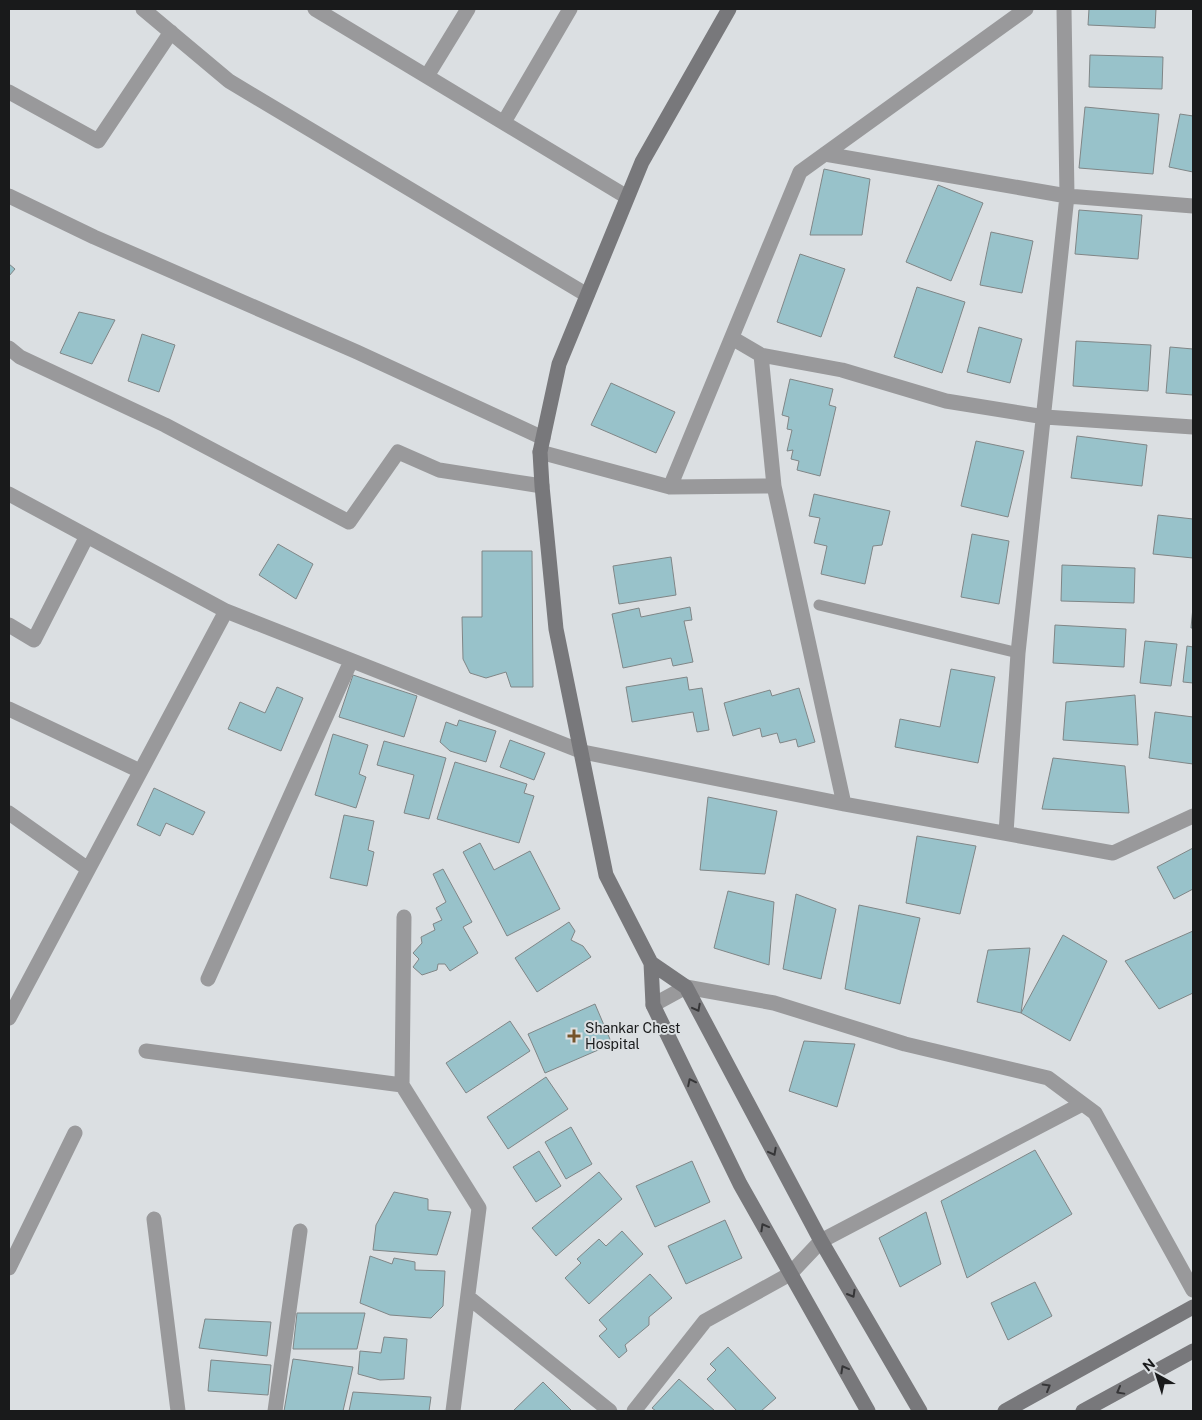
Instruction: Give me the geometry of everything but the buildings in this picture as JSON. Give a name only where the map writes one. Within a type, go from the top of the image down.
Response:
[{"type":"street","points":[[143,9],[230,81],[587,295]]},
{"type":"street","points":[[315,9],[627,196]]},
{"type":"street","points":[[427,76],[468,9]]},
{"type":"street","points":[[504,122],[570,9]]},
{"type":"street","points":[[729,9],[642,162],[559,364],[542,445],[542,486],[556,629],[583,752],[606,875],[651,963],[653,1005],[740,1184],[868,1411]]},
{"type":"street","points":[[670,487],[800,172],[1026,9]]},
{"type":"street","points":[[1006,833],[1018,652],[1045,417],[1067,196],[1064,9]]},
{"type":"street","points":[[9,92],[98,142],[171,32]]},
{"type":"street","points":[[825,154],[1067,196],[1193,206]]},
{"type":"street","points":[[9,196],[94,237],[357,352],[542,445],[670,487],[774,486]]},
{"type":"street","points":[[732,338],[761,355],[842,370],[946,401],[1045,417],[1193,427]]},
{"type":"street","points":[[9,348],[20,357],[165,425],[350,522],[398,452],[439,470],[542,486]]},
{"type":"street","points":[[761,355],[774,486],[844,804]]},
{"type":"street","points":[[9,494],[226,611],[583,752],[844,804],[1113,853],[1193,816]]},
{"type":"street","points":[[9,625],[34,640],[87,536]]},
{"type":"street","points":[[9,1018],[226,611]]},
{"type":"street","points":[[208,979],[351,661]]},
{"type":"street","points":[[9,709],[140,772]]},
{"type":"street","points":[[9,814],[88,869]]},
{"type":"street","points":[[404,917],[402,1085],[479,1208],[453,1411]]},
{"type":"street","points":[[651,963],[686,987],[774,1003],[905,1044],[1048,1078],[1095,1113],[1193,1290]]},
{"type":"street","points":[[653,1005],[686,987]]},
{"type":"street","points":[[686,987],[821,1241],[920,1411]]},
{"type":"street","points":[[146,1051],[402,1085]]},
{"type":"street","points":[[634,1411],[706,1321],[790,1274],[821,1241],[1082,1104]]},
{"type":"street","points":[[9,1268],[75,1133]]},
{"type":"street","points":[[154,1219],[178,1411]]},
{"type":"street","points":[[275,1411],[300,1231]]},
{"type":"street","points":[[468,1297],[610,1411]]},
{"type":"street","points":[[1005,1411],[1193,1307]]},
{"type":"street","points":[[1082,1411],[1193,1351]]},
{"type":"lane","points":[[819,605],[1018,652]]},
{"type":"place","name":"Shankar Chest Hospital","points":[[574,1036]]}]
